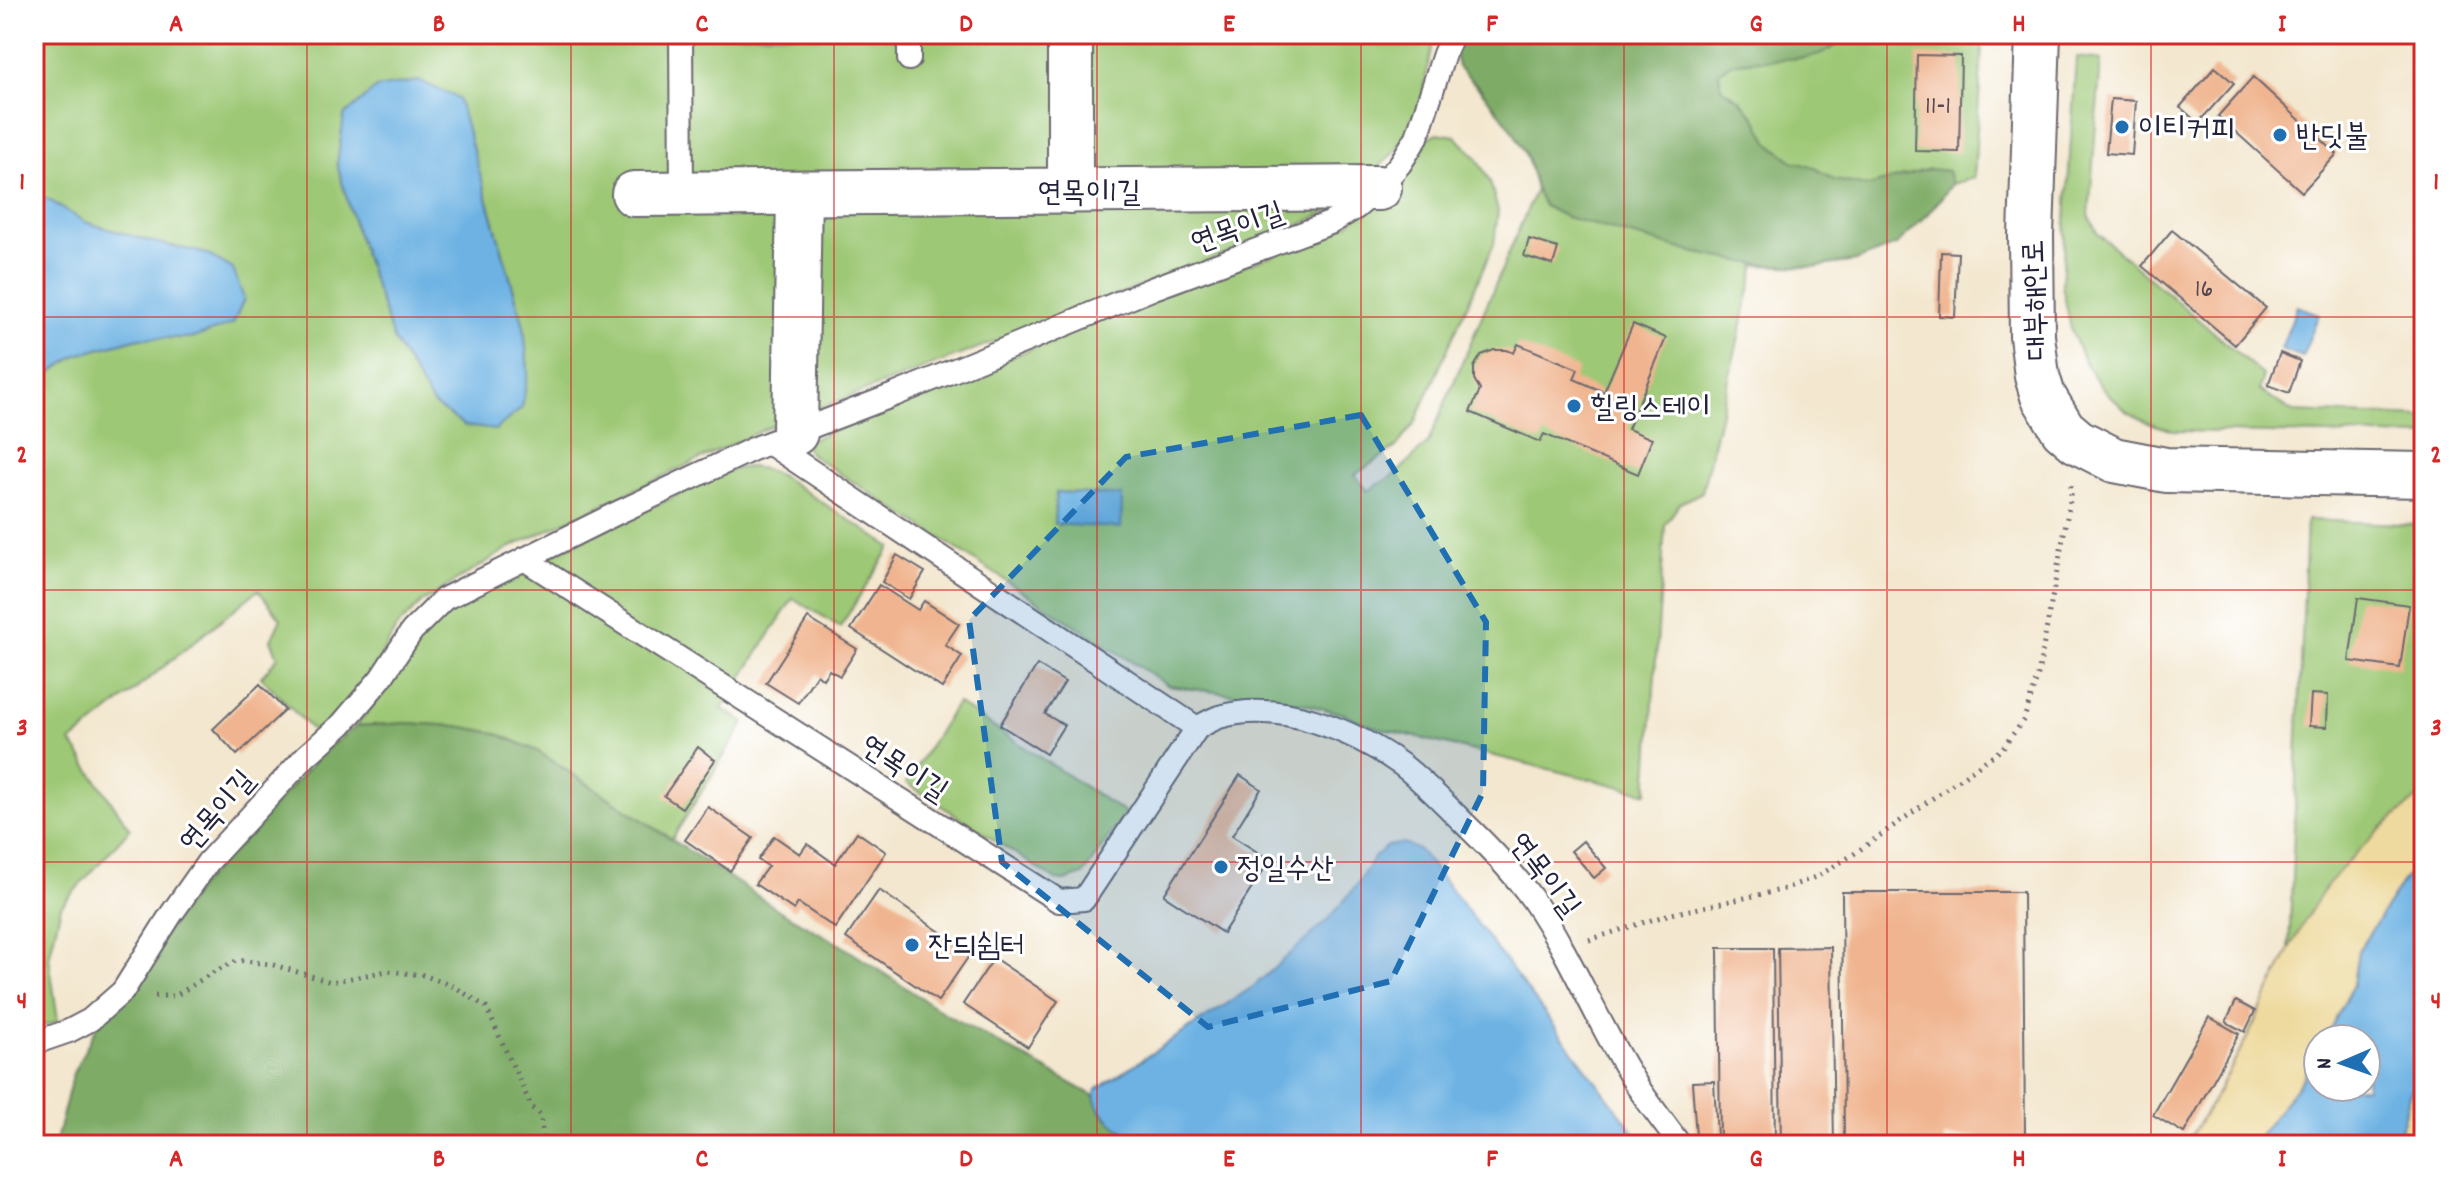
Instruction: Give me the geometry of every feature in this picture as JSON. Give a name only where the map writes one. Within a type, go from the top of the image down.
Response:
[{"type":"street","points":[[1070,34],[1070,191]]},
{"type":"street","name":"대부해안로","points":[[2038,34],[2031,223],[2032,336],[2043,396],[2063,429],[2077,441],[2114,460],[2166,470],[2424,475]]},
{"type":"street","name":"연목이1길","points":[[634,194],[1379,188]]},
{"type":"street","points":[[782,438],[799,193]]},
{"type":"lane","points":[[681,34],[682,194]]},
{"type":"lane","points":[[909,34],[909,59]]},
{"type":"lane","name":"연목이길","points":[[34,1043],[90,1020],[123,991],[208,862],[306,756],[358,707],[412,631],[444,599],[615,514],[782,438],[1154,288],[1330,223],[1357,207],[1400,164],[1417,137],[1453,34]]},
{"type":"lane","points":[[782,438],[1197,728]]},
{"type":"lane","name":"연목이길","points":[[524,559],[1059,901],[1084,899],[1197,728],[1219,717],[1246,713],[1309,719],[1340,730],[1402,766],[1498,856],[1531,898],[1563,948],[1634,1080],[1680,1145]]},
{"type":"path","points":[[1563,948],[1667,915],[1781,890],[1818,876],[2002,749],[2024,719],[2038,675],[2071,495],[2071,469],[2063,429]]},
{"type":"path","points":[[123,991],[149,996],[175,996],[238,960],[270,964],[331,982],[387,971],[423,975],[455,987],[486,1007],[532,1108],[541,1115],[543,1137],[548,1145]]},
{"type":"highlighted area","points":[[1361,415],[1486,622],[1483,792],[1391,981],[1208,1027],[1002,862],[969,620],[1126,457]]},
{"type":"green space","points":[[34,34],[1419,34],[1433,42],[1412,127],[1394,152],[1344,203],[1290,230],[769,427],[509,548],[421,603],[396,628],[374,670],[345,706],[315,733],[261,677],[278,657],[271,640],[281,619],[258,590],[71,742],[130,829],[61,906],[49,958],[58,1021],[34,1029],[34,384],[77,355],[139,338],[193,338],[207,254],[85,222],[34,191]],"holes":[[[337,164],[484,187],[524,326],[528,371],[394,341]]]},
{"type":"green space","points":[[1461,34],[1983,34],[1974,178],[1952,184],[1898,244],[1856,261],[1812,267],[1756,265],[1702,492],[1680,503],[1665,525],[1647,793],[1371,726],[1344,714],[1301,703],[1169,686],[813,456],[806,448],[809,440],[911,401],[1051,340],[1193,283],[1316,240],[1349,224],[1425,139],[1437,133],[1455,136],[1477,158],[1490,182],[1498,211],[1494,244],[1415,423],[1396,447],[1355,475],[1368,491],[1398,472],[1428,443],[1536,189],[1527,158],[1514,133],[1488,98],[1458,67]]},
{"type":"green space","points":[[1461,34],[1846,34],[1836,45],[1810,56],[1731,64],[1719,72],[1721,88],[1740,100],[1757,120],[1769,143],[1793,161],[1815,168],[1834,180],[1868,186],[1929,169],[1948,171],[1952,184],[1898,244],[1856,261],[1812,267],[1756,264],[1696,253],[1566,217],[1544,206],[1527,157],[1512,129],[1480,88],[1458,67],[1455,54]]},
{"type":"green space","points":[[2076,57],[2101,60],[2089,215],[2097,233],[2263,375],[2259,390],[2293,412],[2424,417],[2424,436],[2174,431],[2146,422],[2125,410],[2101,387],[2084,361],[2071,329],[2062,285]]},
{"type":"green space","points":[[749,467],[781,476],[891,547],[840,627],[793,598],[722,709],[745,722],[672,839],[537,751],[496,733],[457,726],[407,723],[356,726],[382,694],[411,645],[461,597],[733,469]]},
{"type":"green space","points":[[2307,520],[2424,525],[2424,793],[2379,830],[2324,890],[2289,949]]},
{"type":"green space","points":[[957,703],[1125,813],[1083,875],[1065,881],[1056,880],[906,783]]},
{"type":"green space","points":[[407,723],[457,726],[496,733],[537,751],[782,912],[841,945],[944,1013],[1094,1096],[1106,1117],[1141,1145],[55,1145],[73,1073],[96,1028],[202,883],[325,750],[356,726]]},
{"type":"sand","points":[[2424,793],[2424,863],[2406,877],[2358,951],[2353,985],[2333,1023],[2302,1023],[2302,1080],[2258,1137],[2257,1145],[2184,1145],[2223,1083],[2313,907],[2333,878],[2384,827]]},
{"type":"sand","points":[[2424,1068],[2424,1145],[2396,1145],[2410,1095]]},
{"type":"water","points":[[419,81],[458,98],[524,326],[528,372],[522,408],[495,430],[465,426],[433,404],[394,341],[337,164],[344,116],[376,88]]},
{"type":"water","points":[[34,191],[85,222],[207,254],[233,269],[244,299],[233,324],[193,338],[139,338],[77,355],[34,384]]},
{"type":"water","points":[[2297,306],[2319,314],[2302,357],[2281,349]]},
{"type":"water","points":[[1056,492],[1122,496],[1121,528],[1054,524]]},
{"type":"water","points":[[1403,843],[1419,850],[1454,893],[1644,1145],[1141,1145],[1103,1113],[1095,1098],[1096,1090],[1254,986],[1328,920],[1356,886],[1374,857],[1387,846]]},
{"type":"water","points":[[2424,863],[2424,1068],[2410,1095],[2396,1145],[2257,1145],[2258,1138],[2302,1080],[2302,1103],[2382,1103],[2382,1023],[2333,1023],[2353,985],[2358,951],[2406,877]]},
{"type":"building","points":[[1917,55],[1961,56],[1959,152],[1915,151]]},
{"type":"building","points":[[2215,67],[2234,83],[2198,123],[2180,107]]},
{"type":"building","points":[[2253,77],[2337,154],[2302,192],[2218,116]]},
{"type":"building","points":[[2111,99],[2136,101],[2132,155],[2106,153]]},
{"type":"building","points":[[2172,230],[2266,308],[2235,345],[2142,266]]},
{"type":"building","points":[[1529,239],[1558,248],[1553,265],[1524,256]]},
{"type":"building","points":[[1941,252],[1958,253],[1955,317],[1939,316]]},
{"type":"building","points":[[1633,324],[1666,338],[1628,429],[1652,439],[1638,474],[1544,434],[1540,442],[1470,412],[1480,390],[1474,379],[1474,367],[1481,355],[1494,350],[1514,353],[1518,344],[1578,369],[1574,379],[1604,392]]},
{"type":"building","points":[[2280,353],[2300,361],[2289,393],[2268,385]]},
{"type":"building","points":[[897,555],[925,572],[909,599],[882,582]]},
{"type":"building","points":[[879,585],[918,610],[924,601],[959,624],[945,645],[962,656],[942,688],[851,629]]},
{"type":"building","points":[[2358,598],[2409,605],[2400,668],[2349,661]]},
{"type":"building","points":[[808,618],[857,649],[840,676],[829,670],[823,679],[817,674],[798,703],[766,683]]},
{"type":"building","points":[[1037,665],[1065,682],[1045,714],[1064,725],[1046,754],[1000,725]]},
{"type":"building","points":[[260,684],[285,710],[237,755],[213,729]]},
{"type":"building","points":[[2311,694],[2328,695],[2327,727],[2309,726]]},
{"type":"building","points":[[698,747],[715,760],[682,808],[664,796]]},
{"type":"building","points":[[1240,775],[1261,789],[1232,836],[1270,860],[1223,933],[1164,895]]},
{"type":"building","points":[[708,807],[753,838],[730,871],[685,840]]},
{"type":"building","points":[[857,832],[886,852],[835,928],[798,903],[794,910],[755,884],[768,866],[758,860],[774,836],[800,854],[807,844],[835,864]]},
{"type":"building","points":[[1583,841],[1606,868],[1594,878],[1571,851]]},
{"type":"building","points":[[879,890],[971,953],[938,1001],[846,938]]},
{"type":"building","points":[[1842,892],[2023,892],[2025,1137],[1944,1137],[1944,1145],[1844,1145]]},
{"type":"building","points":[[1831,947],[1834,1145],[1781,1145],[1778,948]]},
{"type":"building","points":[[1718,948],[1773,948],[1775,1145],[1720,1145]]},
{"type":"building","points":[[994,958],[1058,1001],[1028,1047],[963,1004]]},
{"type":"building","points":[[2236,1001],[2255,1011],[2245,1032],[2226,1022]]},
{"type":"building","points":[[2209,1017],[2239,1034],[2184,1133],[2153,1115]]},
{"type":"building","points":[[1714,1081],[1717,1136],[1696,1136],[1692,1082]]},
{"type":"place","name":"이티커피","points":[[2122,127]]},
{"type":"place","name":"반딧불","points":[[2280,135]]},
{"type":"place","name":"힐링스테이","points":[[1574,406]]},
{"type":"place","name":"정일수산","points":[[1221,867]]},
{"type":"place","name":"잔듸쉼터","points":[[912,945]]}]
